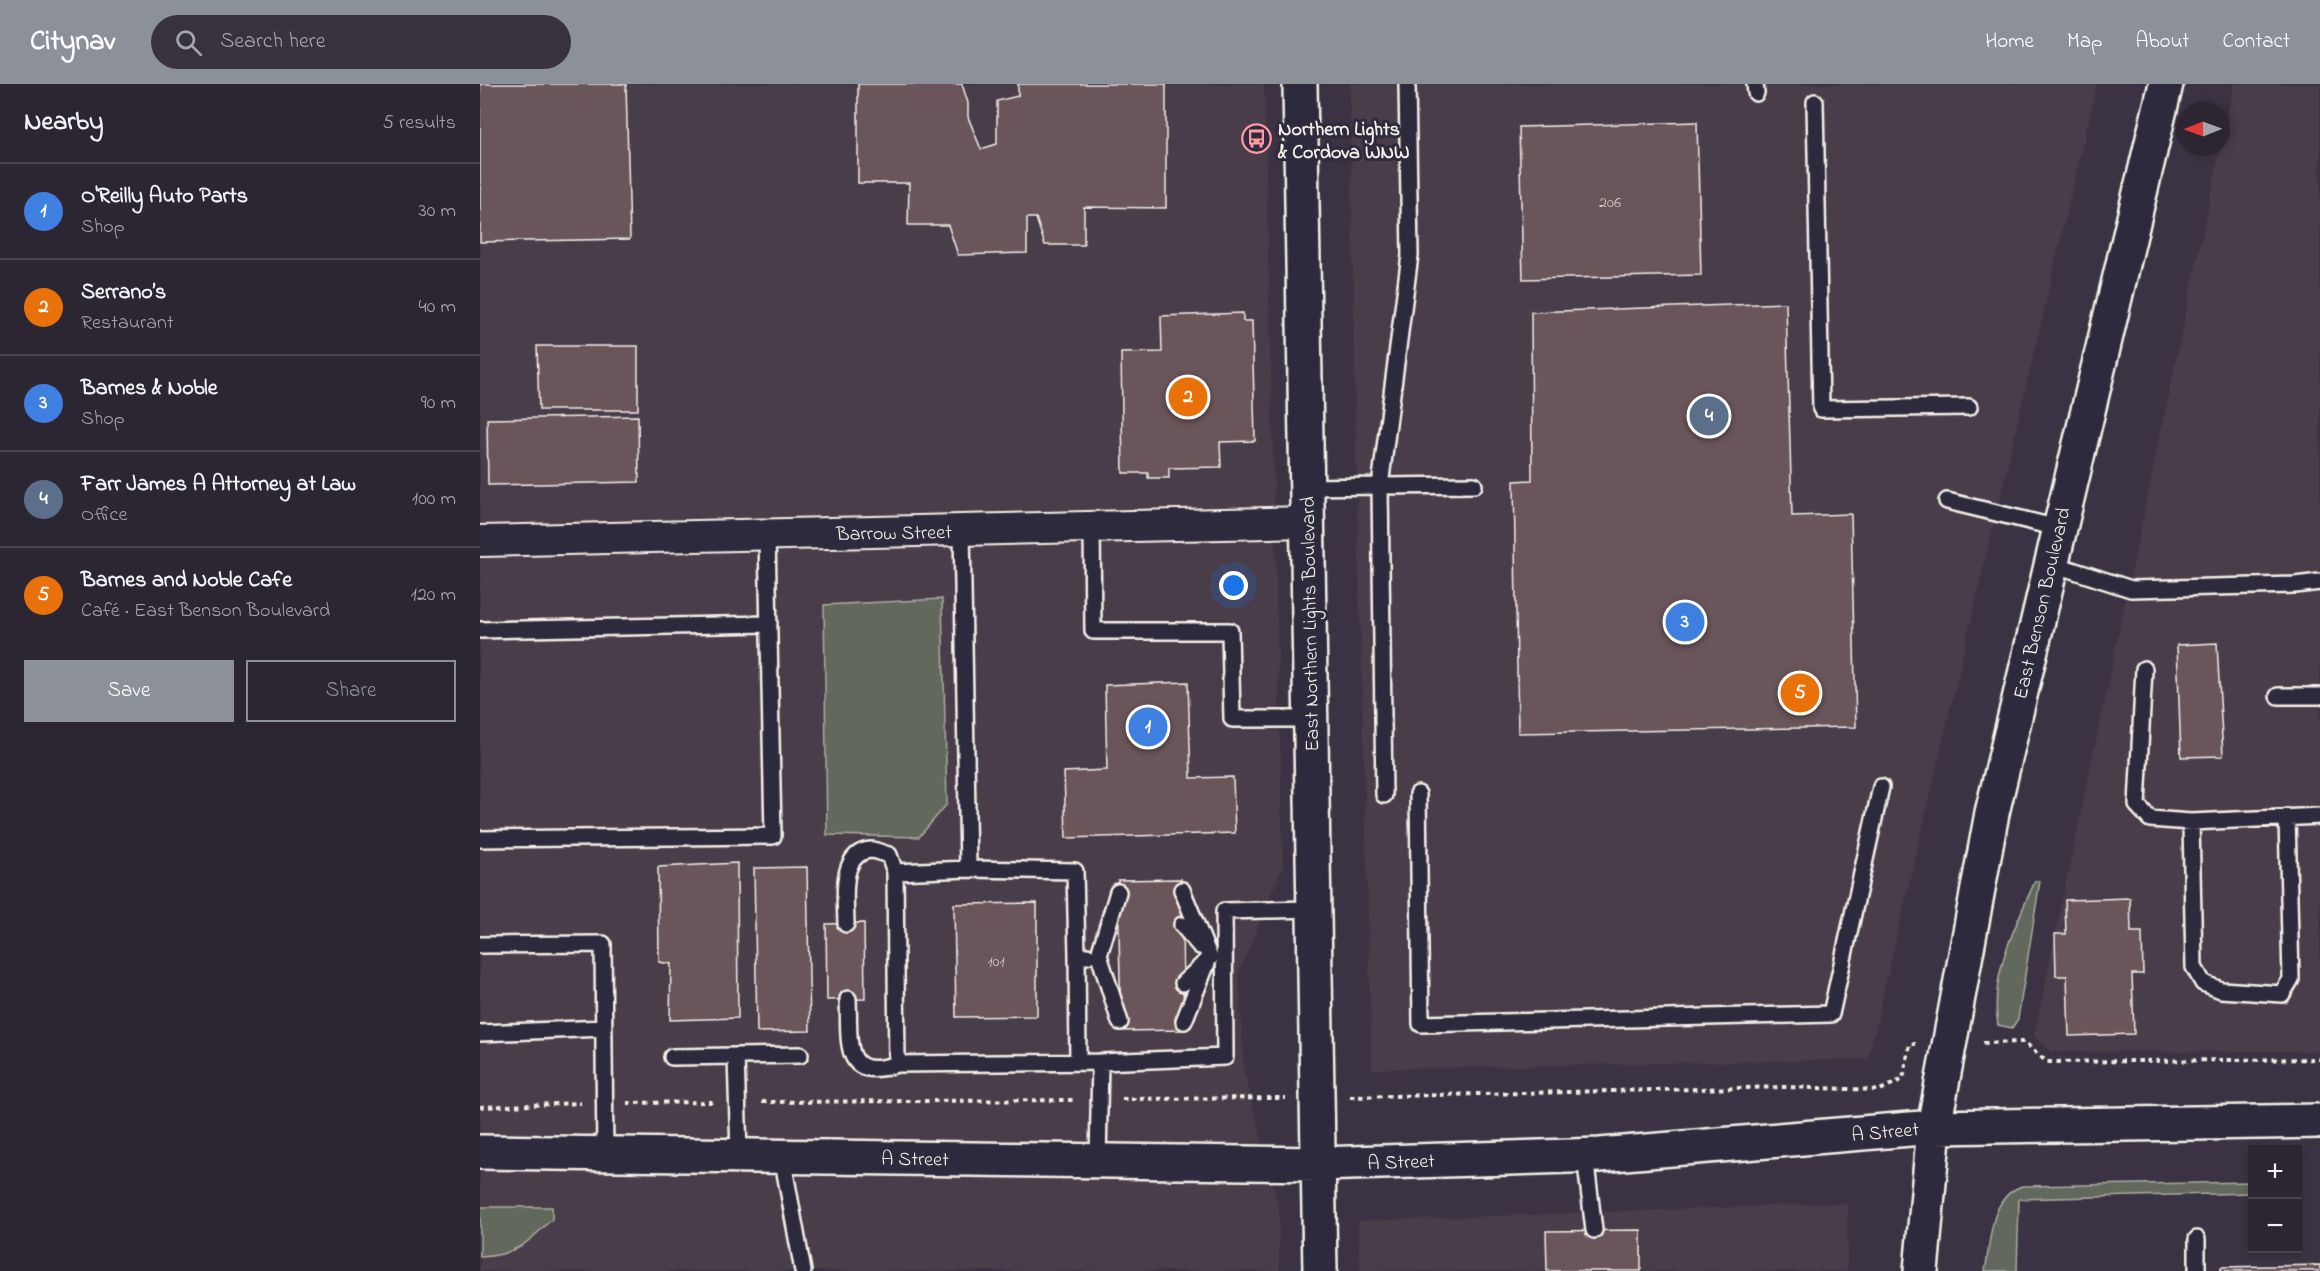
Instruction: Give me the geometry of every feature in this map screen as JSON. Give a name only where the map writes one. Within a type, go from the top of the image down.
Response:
[{"type":"main road","name":"East Northern Lights Boulevard","points":[[1300,84],[1320,1271]]},
{"type":"main road","name":"East Benson Boulevard","points":[[1921,1271],[1934,1127],[1992,813],[2058,528],[2166,84]]},
{"type":"main road","name":"A Street","points":[[480,1152],[1318,1164],[1585,1156],[1934,1127],[2320,1121]]},
{"type":"street","name":"Barrow Street","points":[[480,542],[1307,522]]},
{"type":"lane","points":[[1384,795],[1380,486],[1410,255],[1407,84]]},
{"type":"lane","points":[[1815,102],[1821,409],[1969,407]]},
{"type":"lane","points":[[1306,487],[1474,485]]},
{"type":"lane","points":[[1947,501],[2058,528]]},
{"type":"lane","points":[[1092,527],[1093,631],[1230,632],[1232,719],[1310,719]]},
{"type":"lane","points":[[962,530],[968,869]]},
{"type":"lane","points":[[480,839],[773,836],[767,535]]},
{"type":"lane","points":[[2050,562],[2131,589],[2295,585],[2320,582]]},
{"type":"lane","points":[[480,630],[769,624]]},
{"type":"lane","points":[[2144,669],[2137,805],[2150,819],[2191,822],[2320,816]]},
{"type":"lane","points":[[2278,696],[2320,696]]},
{"type":"lane","points":[[1418,794],[1421,1024],[1831,1014],[1881,787]]},
{"type":"lane","points":[[2191,822],[2194,967],[2204,984],[2221,990],[2282,994],[2291,979],[2287,817]]},
{"type":"lane","points":[[846,924],[847,869],[856,855],[871,850],[889,855],[895,872],[897,1064]]},
{"type":"lane","points":[[895,872],[968,869],[1075,870],[1078,1062]]},
{"type":"lane","points":[[1182,890],[1217,958]]},
{"type":"lane","points":[[1118,892],[1099,955],[1120,1022]]},
{"type":"lane","points":[[848,999],[853,1059],[861,1068],[877,1071],[897,1064],[1100,1062],[1225,1057],[1217,958],[1224,911],[1313,909]]},
{"type":"lane","points":[[1182,925],[1217,958]]},
{"type":"lane","points":[[1099,955],[1119,926]]},
{"type":"lane","points":[[480,945],[603,944],[605,1154]]},
{"type":"lane","points":[[1077,956],[1099,955]]},
{"type":"lane","points":[[1099,955],[1120,985]]},
{"type":"lane","points":[[1183,983],[1217,958]]},
{"type":"lane","points":[[1184,1021],[1217,958]]},
{"type":"lane","points":[[480,1033],[604,1028]]},
{"type":"lane","points":[[672,1057],[800,1055]]},
{"type":"lane","points":[[736,1056],[739,1155]]},
{"type":"lane","points":[[1098,1161],[1100,1062]]},
{"type":"lane","points":[[782,1156],[804,1270]]},
{"type":"lane","points":[[1585,1156],[1594,1230]]},
{"type":"lane","points":[[2197,1239],[2198,1271]]},
{"type":"path","points":[[480,1107],[484,1105],[604,1103],[1317,1098],[1785,1087],[1880,1090],[1903,1078],[1910,1044],[2025,1042],[2047,1062],[2320,1059]]},
{"type":"shaded area","points":[[480,84],[1264,84],[1283,865],[1239,972],[1244,1072],[1279,1208],[1279,1271],[480,1271]]},
{"type":"shaded area","points":[[1350,84],[2097,84],[1868,1059],[1372,1069],[1356,454]]},
{"type":"shaded area","points":[[2234,84],[2320,84],[2320,1051],[2051,1052],[2034,1036],[2219,156],[2230,156],[2230,103]]},
{"type":"shaded area","points":[[1848,1203],[1847,1271],[1360,1271],[1358,1221]]},
{"type":"green space","points":[[942,599],[947,804],[919,837],[827,835],[824,605]]},
{"type":"green space","points":[[2035,881],[2040,881],[2018,1019],[2012,1028],[1998,1025],[1997,988],[2006,951]]},
{"type":"green space","points":[[2248,1182],[2248,1193],[2019,1199],[2017,1271],[1985,1271],[1993,1221],[1997,1210],[2011,1192],[2022,1186]]},
{"type":"green space","points":[[480,1207],[552,1207],[552,1219],[528,1241],[512,1251],[480,1257]]},
{"type":"building","points":[[480,84],[626,84],[630,239],[480,242]]},
{"type":"building","points":[[858,84],[962,84],[968,103],[968,117],[981,149],[997,144],[997,101],[1018,96],[1018,84],[1166,84],[1166,208],[1084,207],[1084,245],[1045,245],[1036,218],[1027,218],[1027,253],[958,255],[948,225],[908,225],[909,183],[858,183]]},
{"type":"building","points":[[1697,122],[1701,275],[1523,279],[1519,127]]},
{"type":"building","points":[[1786,303],[1792,516],[1851,514],[1856,727],[1518,733],[1514,481],[1532,480],[1531,312]]},
{"type":"building","points":[[1243,313],[1243,321],[1252,321],[1255,441],[1220,442],[1221,467],[1169,468],[1169,478],[1148,478],[1148,473],[1123,473],[1121,353],[1162,352],[1161,316]]},
{"type":"building","points":[[537,346],[638,346],[638,410],[539,410]]},
{"type":"building","points":[[638,416],[639,482],[488,485],[487,419]]},
{"type":"building","points":[[2217,643],[2223,756],[2181,757],[2177,645]]},
{"type":"building","points":[[1188,682],[1191,778],[1233,777],[1235,833],[1066,838],[1064,772],[1107,770],[1105,685]]},
{"type":"building","points":[[737,863],[738,1018],[670,1020],[671,964],[659,962],[658,867]]},
{"type":"building","points":[[807,867],[810,1031],[757,1032],[754,868]]},
{"type":"building","points":[[1181,879],[1184,1030],[1121,1031],[1118,880]]},
{"type":"building","points":[[2130,898],[2131,932],[2142,932],[2143,974],[2132,974],[2134,1034],[2069,1036],[2067,976],[2056,976],[2055,934],[2066,934],[2065,900]]},
{"type":"building","points":[[1037,903],[1037,1016],[956,1017],[954,904]]},
{"type":"building","points":[[864,923],[865,999],[827,1000],[826,924]]},
{"type":"building","points":[[1641,1230],[1641,1271],[1547,1271],[1546,1231]]},
{"type":"building","points":[[2320,1265],[2320,1271],[2221,1271],[2221,1267]]},
{"type":"place","name":"Northern Lights & Cordova WNW","points":[[1257,139]]},
{"type":"place","name":"Serrano’s","points":[[1188,397]]},
{"type":"place","name":"Farr James A Attorney at Law","points":[[1709,416]]},
{"type":"place","name":"Barnes & Noble","points":[[1685,622]]},
{"type":"place","name":"Barnes and Noble Cafe","points":[[1800,693]]},
{"type":"place","name":"O'Reilly Auto Parts","points":[[1148,727]]}]
